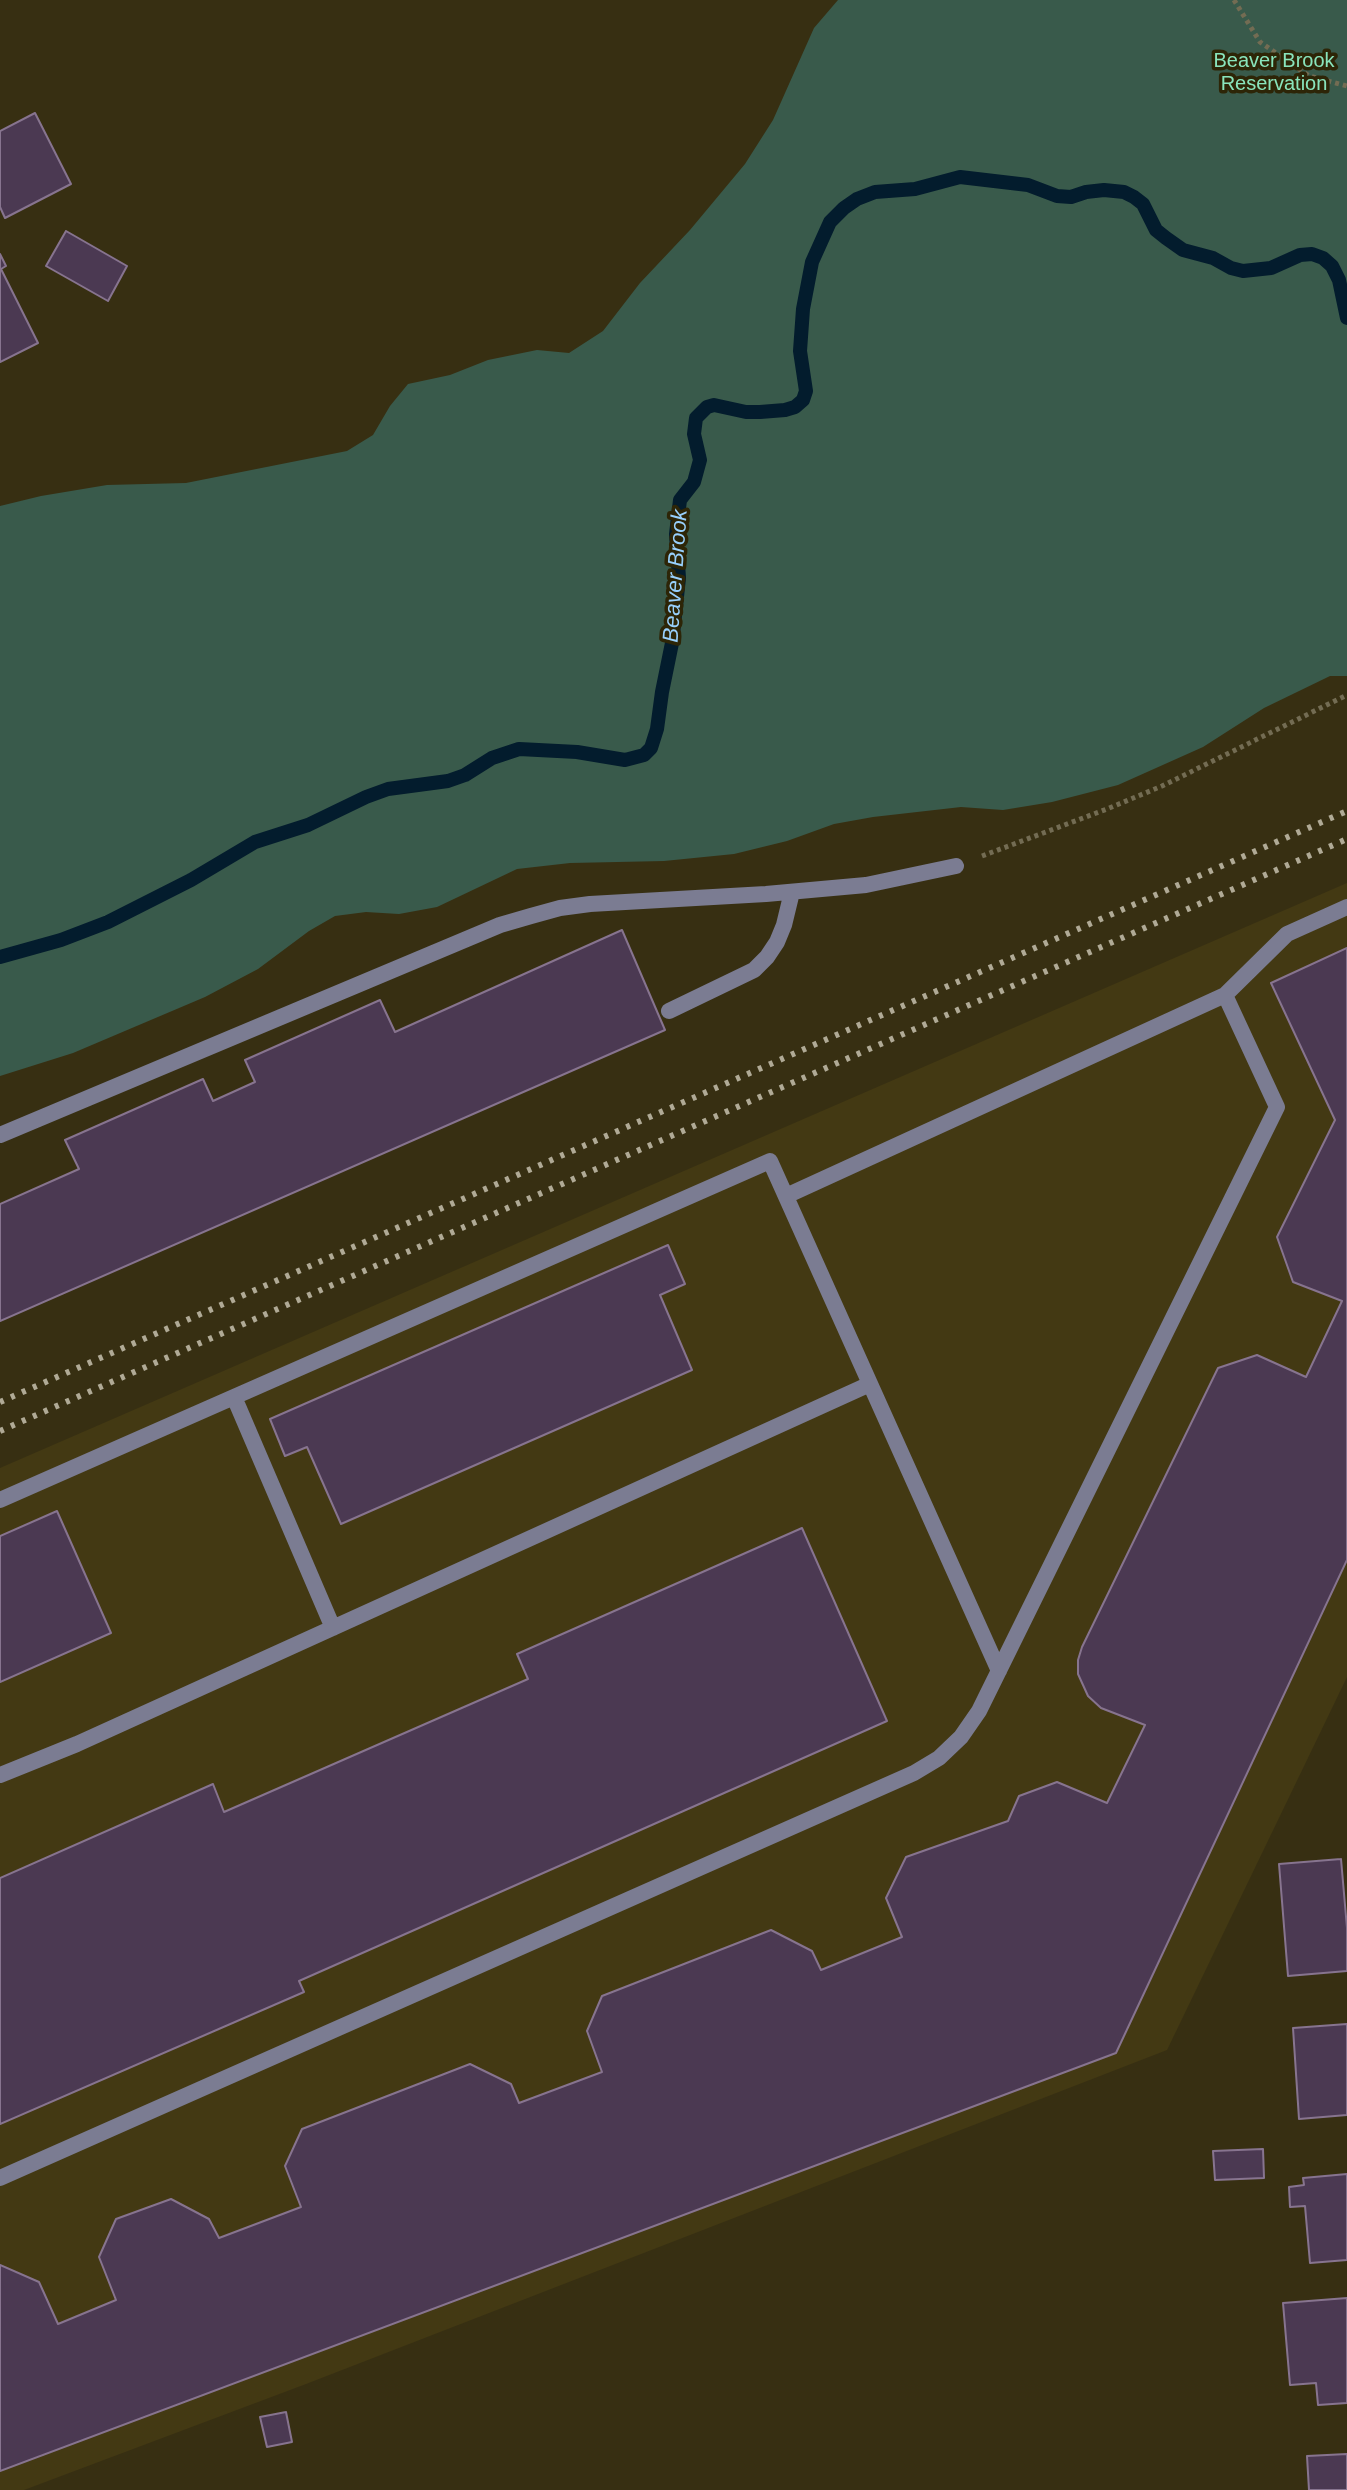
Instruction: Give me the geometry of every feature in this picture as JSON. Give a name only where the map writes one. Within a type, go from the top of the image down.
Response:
[{"type":"lane","points":[[0,1135],[500,925],[560,908],[866,885],[956,866]]},
{"type":"lane","points":[[669,1011],[754,970],[777,942],[792,892]]},
{"type":"lane","points":[[786,1196],[1225,995],[1287,934],[1347,907]]},
{"type":"lane","points":[[0,2178],[914,1773],[939,1758],[961,1737],[979,1711],[1277,1107],[1225,995]]},
{"type":"lane","points":[[0,1500],[770,1161],[999,1671]]},
{"type":"lane","points":[[0,1775],[77,1744],[870,1384]]},
{"type":"lane","points":[[234,1397],[333,1628]]},
{"type":"path","points":[[1234,0],[1260,42],[1309,76],[1347,86]]},
{"type":"path","points":[[956,866],[1162,786],[1347,695]]},
{"type":"shaded area","points":[[1347,883],[1347,1677],[1167,2050],[306,2384],[24,2490],[0,2490],[0,1468]]},
{"type":"green space","name":"Beaver Brook Reservation","points":[[838,0],[1347,0],[1347,676],[1330,676],[1264,708],[1203,747],[1118,785],[1052,802],[1003,810],[961,807],[873,817],[834,824],[787,841],[734,854],[517,869],[437,907],[399,914],[366,912],[335,916],[258,969],[205,997],[73,1053],[0,1076],[0,506],[107,485],[186,483],[347,451],[373,435],[408,384],[450,375],[488,360],[537,350],[569,353],[603,331],[640,283],[690,230],[745,164],[773,120],[814,28]]},
{"type":"building","points":[[35,113],[71,184],[5,218],[0,207],[0,131]]},
{"type":"building","points":[[66,231],[127,266],[108,301],[46,266]]},
{"type":"building","points":[[0,254],[6,266],[1,269],[38,343],[0,362]]},
{"type":"building","points":[[622,930],[665,1030],[0,1321],[0,1204],[79,1169],[65,1140],[203,1079],[213,1101],[255,1082],[245,1060],[380,1000],[395,1032]]},
{"type":"building","points":[[1347,948],[1347,1560],[1116,2053],[0,2471],[0,2265],[39,2282],[58,2324],[116,2300],[99,2257],[116,2219],[171,2199],[209,2219],[219,2238],[301,2207],[285,2166],[302,2129],[470,2064],[511,2084],[519,2103],[602,2072],[587,2031],[602,1996],[771,1930],[812,1951],[821,1970],[902,1937],[886,1898],[906,1857],[1008,1821],[1019,1796],[1057,1782],[1107,1803],[1145,1725],[1101,1708],[1088,1696],[1078,1674],[1082,1647],[1218,1368],[1257,1355],[1306,1377],[1342,1301],[1293,1282],[1277,1237],[1335,1120],[1271,983]]},
{"type":"building","points":[[668,1245],[685,1284],[660,1295],[692,1370],[341,1524],[307,1447],[285,1456],[270,1419]]},
{"type":"building","points":[[57,1511],[111,1633],[0,1682],[0,1536]]},
{"type":"building","points":[[802,1528],[887,1721],[299,1981],[304,1992],[0,2124],[0,1878],[213,1784],[224,1812],[528,1679],[517,1654]]},
{"type":"building","points":[[1341,1859],[1347,1971],[1288,1976],[1279,1864]]},
{"type":"building","points":[[1347,2024],[1347,2115],[1299,2119],[1293,2028]]},
{"type":"building","points":[[1263,2149],[1264,2178],[1215,2180],[1213,2151]]},
{"type":"building","points":[[1347,2174],[1347,2260],[1310,2263],[1305,2206],[1290,2207],[1289,2187],[1304,2185],[1303,2178]]},
{"type":"building","points":[[1347,2298],[1347,2403],[1318,2405],[1316,2383],[1290,2385],[1283,2303]]},
{"type":"building","points":[[286,2412],[292,2442],[267,2447],[260,2417]]},
{"type":"building","points":[[1347,2454],[1347,2490],[1309,2490],[1307,2456]]},
{"type":"waterway","name":"Beaver Brook","points":[[0,957],[61,940],[108,922],[191,880],[255,842],[308,825],[388,789],[448,781],[465,775],[492,758],[519,749],[577,752],[625,760],[644,755],[651,748],[657,729],[672,643],[679,578],[676,534],[680,500],[694,482],[700,460],[694,434],[696,418],[707,407],[714,405],[760,412],[785,410],[803,400],[806,391],[800,351],[803,309],[812,262],[830,222],[857,199],[875,192],[915,189],[960,177],[1028,185],[1057,196],[1071,197],[1104,190],[1124,192],[1143,204],[1156,230],[1166,238],[1183,250],[1213,258],[1231,268],[1243,271],[1271,268],[1300,255],[1312,254],[1323,258],[1332,266],[1339,280],[1347,318]]},
{"type":"railway","points":[[0,1402],[1347,811]]},
{"type":"railway","points":[[0,1431],[1347,839]]}]
